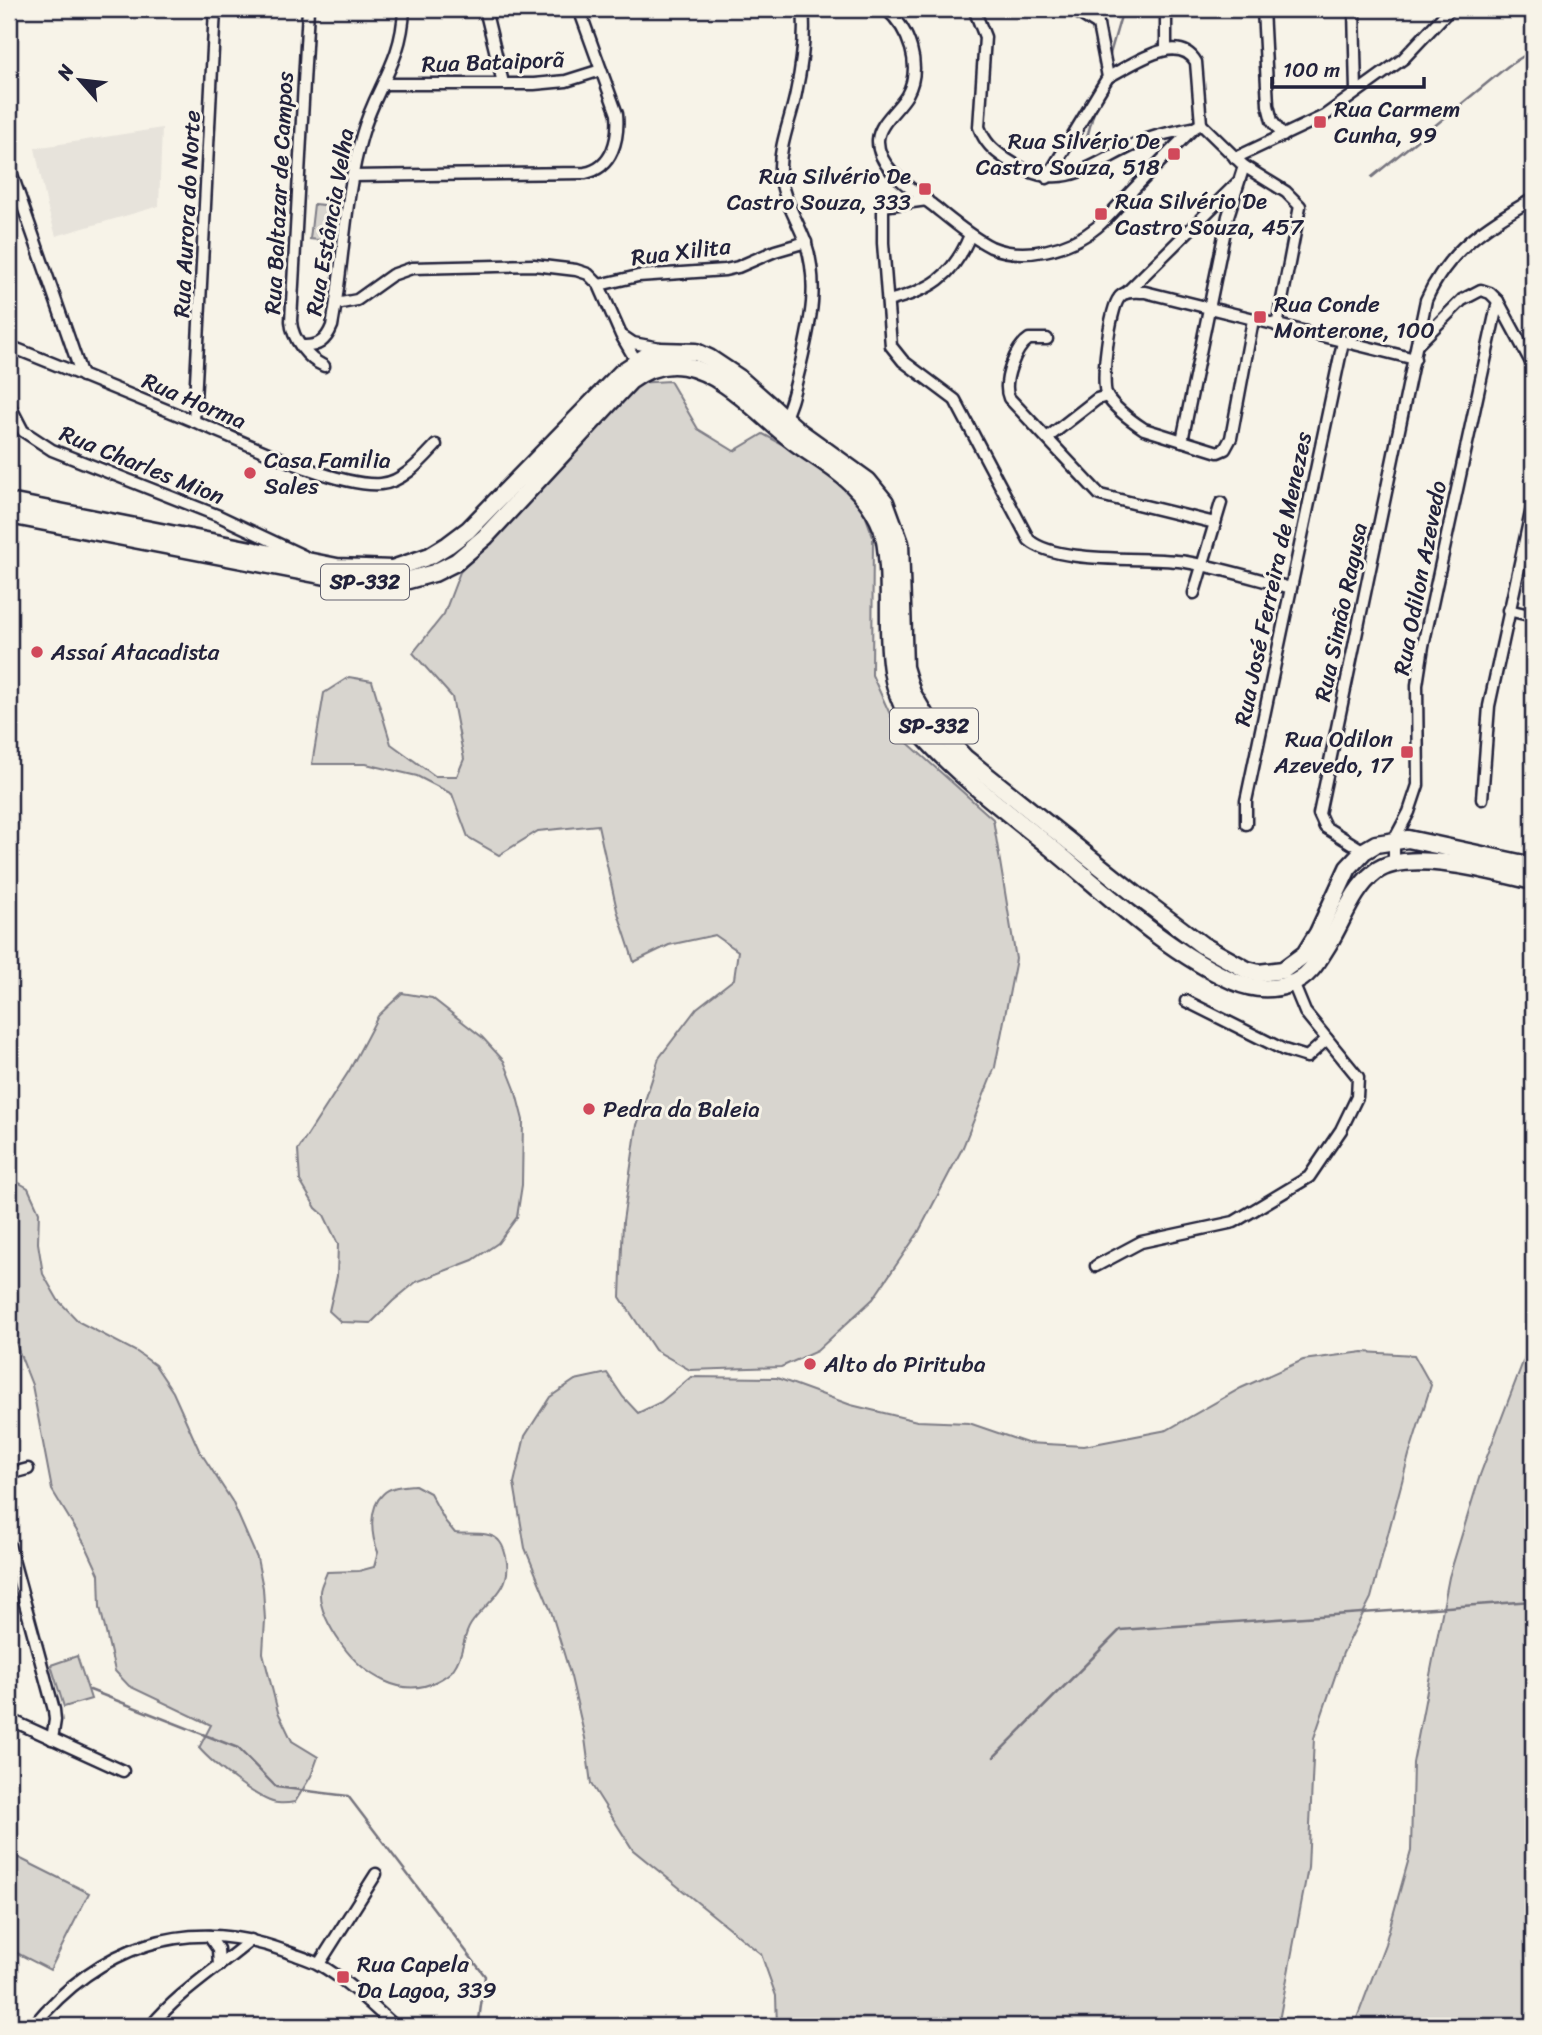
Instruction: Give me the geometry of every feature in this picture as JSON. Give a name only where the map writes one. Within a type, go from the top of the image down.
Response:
[{"type":"main road","name":"SP-332","points":[[9,515],[352,581],[394,584],[412,580],[456,562],[485,537],[639,367],[660,351],[696,352],[721,365],[782,424],[836,470],[863,496],[874,511],[883,531],[887,552],[891,673],[900,700],[915,727],[980,789],[1119,903],[1195,960],[1235,982],[1256,988],[1271,989],[1293,983]]},
{"type":"main road","name":"SP-332","points":[[9,502],[277,549],[316,562],[348,568],[392,569],[430,556],[468,530],[622,372],[639,367],[680,365],[702,372],[760,428],[768,432],[782,424]]},
{"type":"main road","name":"SP-332","points":[[782,424],[869,481],[891,514],[900,543],[904,667],[912,692],[926,716],[965,758],[1185,933],[1247,970],[1259,973],[1283,970],[1294,964],[1313,943],[1342,880],[1356,858],[1364,851]]},
{"type":"main road","points":[[1293,983],[1306,975],[1317,962],[1367,870],[1368,862],[1364,851],[1376,844],[1394,840],[1420,841],[1533,866]]},
{"type":"main road","points":[[1348,908],[1374,872],[1394,862],[1411,860],[1444,864],[1533,881]]},
{"type":"street","name":"Rua Aurora do Norte","points":[[194,421],[215,9]]},
{"type":"street","name":"Rua Baltazar de Campos","points":[[308,9],[291,321],[293,333],[302,346],[311,358],[324,366]]},
{"type":"street","name":"Rua Estância Velha","points":[[302,346],[312,347],[324,340],[332,326],[352,176],[366,121],[398,53],[404,9]]},
{"type":"street","points":[[485,9],[503,83]]},
{"type":"street","points":[[352,176],[585,173],[599,167],[612,153],[618,129],[617,114],[579,9]]},
{"type":"street","points":[[782,424],[790,405],[814,300],[814,281],[806,242],[785,193],[780,172],[783,143],[796,93],[805,41],[803,9]]},
{"type":"street","points":[[886,9],[897,18],[910,43],[913,72],[906,95],[881,130],[878,140],[883,159],[894,174],[970,235],[1005,252],[1039,253],[1074,241],[1096,228],[1197,126],[1196,62],[1192,54],[1183,48],[1166,48],[1108,77],[1047,178]]},
{"type":"street","points":[[974,9],[985,37],[979,127],[991,148],[1012,163],[1047,178],[1075,173],[1154,136],[1197,126]]},
{"type":"street","points":[[1072,9],[1098,25]]},
{"type":"street","points":[[1097,9],[1108,77]]},
{"type":"street","points":[[1166,9],[1166,48]]},
{"type":"street","points":[[1263,9],[1268,104],[1272,121],[1283,136]]},
{"type":"street","points":[[1354,9],[1356,92]]},
{"type":"street","points":[[1235,158],[1324,116],[1403,59],[1450,9]]},
{"type":"street","name":"Rua Bataiporã","points":[[384,84],[534,84],[566,81],[601,70]]},
{"type":"street","points":[[1197,126],[1244,166],[1286,192],[1300,205],[1277,326]]},
{"type":"street","points":[[9,166],[82,376]]},
{"type":"street","points":[[1182,441],[1228,216],[1244,166]]},
{"type":"street","points":[[1237,183],[1119,298],[1114,308],[1103,373],[1107,396],[1144,429],[1218,452],[1225,449],[1231,438],[1253,320]]},
{"type":"street","name":"Rua Simão Ragusa","points":[[1364,851],[1325,827],[1319,814],[1426,300],[1445,265],[1466,243],[1533,199]]},
{"type":"street","points":[[926,200],[883,206],[883,243],[891,345],[903,361],[955,400],[1021,525],[1034,544],[1090,558],[1161,559],[1203,565],[1291,588]]},
{"type":"street","points":[[888,301],[914,292],[947,274],[959,260],[970,235]]},
{"type":"street","name":"Rua Xilita","points":[[598,283],[638,276],[725,270],[806,242]]},
{"type":"street","points":[[336,304],[357,300],[391,275],[412,268],[494,265],[576,270],[588,274],[598,283],[621,335],[639,367]]},
{"type":"street","points":[[1417,345],[1462,300],[1482,289],[1498,301],[1533,366]]},
{"type":"street","points":[[1126,293],[1145,292],[1415,359]]},
{"type":"street","name":"Rua Odilon Azevedo","points":[[1394,862],[1394,840],[1409,812],[1418,785],[1417,685],[1423,646],[1498,301]]},
{"type":"street","points":[[621,335],[633,343],[677,350]]},
{"type":"street","points":[[1047,339],[1032,338],[1024,342],[1013,364],[1007,390],[1009,398],[1100,495],[1215,523]]},
{"type":"street","name":"Rua José Ferreira de Menezes","points":[[1246,824],[1246,802],[1343,342]]},
{"type":"street","name":"Rua Horma","points":[[9,346],[335,477],[383,484],[416,466],[436,445]]},
{"type":"street","points":[[1047,438],[1097,398],[1107,396]]},
{"type":"street","name":"Rua Charles Mion","points":[[9,404],[23,431],[52,450],[219,516],[277,549]]},
{"type":"street","points":[[1195,593],[1221,503]]},
{"type":"street","points":[[1482,799],[1489,706],[1533,503]]},
{"type":"street","points":[[1508,610],[1533,616]]},
{"type":"street","points":[[1096,1266],[1140,1242],[1234,1222],[1309,1177],[1341,1130],[1357,1097],[1358,1077],[1306,1013],[1293,983]]},
{"type":"street","points":[[1186,1001],[1299,1055],[1307,1057],[1327,1040]]},
{"type":"street","points":[[9,1474],[28,1469]]},
{"type":"street","points":[[9,1545],[54,1710],[51,1739]]},
{"type":"street","points":[[9,1719],[122,1771]]},
{"type":"street","points":[[319,1964],[376,1874]]},
{"type":"street","points":[[33,2026],[71,1985],[114,1958],[159,1941],[209,1936],[251,1940],[319,1964],[395,2026]]},
{"type":"street","points":[[209,1936],[218,1949],[219,1966]]},
{"type":"street","points":[[151,2026],[184,1992],[251,1940]]},
{"type":"shaded area","points":[[162,128],[159,206],[56,236],[35,148]]},
{"type":"shaded area","points":[[314,204],[333,206],[328,241],[310,239]]},
{"type":"shaded area","points":[[670,381],[698,429],[734,451],[763,434],[821,465],[843,484],[862,506],[873,537],[872,675],[900,736],[993,819],[1016,959],[995,1067],[963,1147],[918,1233],[873,1299],[817,1351],[781,1367],[690,1370],[655,1350],[620,1297],[623,1221],[637,1125],[659,1058],[697,1008],[734,979],[738,951],[715,935],[669,945],[634,962],[617,910],[598,825],[538,831],[499,855],[468,837],[452,794],[417,776],[366,764],[312,764],[324,693],[349,677],[372,681],[391,744],[435,776],[457,776],[464,759],[452,697],[413,653],[444,614],[460,572],[635,383]]},
{"type":"shaded area","points":[[402,993],[432,998],[482,1037],[504,1061],[523,1120],[522,1185],[517,1217],[498,1243],[473,1260],[416,1282],[371,1323],[341,1322],[329,1311],[337,1276],[338,1244],[324,1215],[316,1208],[300,1181],[298,1150],[349,1071],[378,1016]]},
{"type":"shaded area","points":[[14,1180],[28,1188],[39,1212],[38,1243],[43,1274],[58,1300],[79,1322],[137,1352],[155,1365],[173,1392],[199,1450],[232,1501],[257,1558],[263,1588],[263,1653],[278,1712],[292,1741],[318,1757],[311,1776],[295,1802],[270,1801],[237,1781],[199,1748],[211,1725],[129,1686],[115,1671],[100,1607],[99,1574],[86,1546],[52,1490],[32,1385],[9,1326],[9,1181]]},
{"type":"shaded area","points":[[1533,1340],[1533,2026],[1354,2026],[1385,1944],[1411,1851],[1413,1763],[1449,1577],[1480,1475]]},
{"type":"shaded area","points":[[1363,1352],[1414,1355],[1431,1385],[1409,1455],[1371,1598],[1343,1653],[1314,1738],[1308,1868],[1278,2026],[777,2026],[776,1996],[761,1954],[633,1850],[591,1784],[585,1738],[571,1677],[551,1611],[525,1548],[514,1483],[525,1436],[550,1397],[575,1380],[607,1373],[638,1413],[661,1402],[691,1377],[777,1378],[851,1405],[917,1421],[969,1423],[1027,1443],[1084,1446],[1167,1430],[1241,1388],[1303,1360]]},
{"type":"shaded area","points":[[415,1485],[430,1493],[445,1521],[455,1533],[485,1534],[496,1538],[505,1552],[507,1572],[501,1589],[468,1629],[460,1657],[453,1670],[437,1681],[410,1687],[384,1681],[351,1656],[327,1620],[320,1592],[327,1572],[359,1571],[374,1567],[378,1552],[372,1522],[378,1500],[390,1489]]},
{"type":"shaded area","points":[[77,1656],[91,1699],[64,1707],[51,1665]]},
{"type":"shaded area","points":[[9,1853],[89,1893],[50,1970],[9,1949]]},
{"type":"waterway","points":[[1108,61],[1123,9]]},
{"type":"waterway","points":[[1372,177],[1508,66],[1533,50]]},
{"type":"waterway","points":[[1085,145],[1096,104]]},
{"type":"waterway","points":[[994,1757],[1120,1630],[1533,1601]]},
{"type":"waterway","points":[[90,1690],[238,1748],[276,1787],[348,1796],[485,1976],[479,2020],[485,2026]]},
{"type":"place","name":"Rua Carmem Cunha, 99","points":[[1320,122]]},
{"type":"place","name":"Rua Silvério De Castro Souza, 518","points":[[1174,154]]},
{"type":"place","name":"Rua Silvério De Castro Souza, 333","points":[[925,189]]},
{"type":"place","name":"Rua Silvério De Castro Souza, 457","points":[[1101,214]]},
{"type":"place","name":"Rua Conde Monterone, 100","points":[[1260,317]]},
{"type":"place","name":"Casa Familia Sales","points":[[250,473]]},
{"type":"place","name":"Assaí Atacadista","points":[[37,652]]},
{"type":"place","name":"Rua Odilon Azevedo, 17","points":[[1407,752]]},
{"type":"place","name":"Pedra da Baleia","points":[[589,1109]]},
{"type":"place","name":"Alto do Pirituba","points":[[810,1364]]},
{"type":"place","name":"Rua Capela Da Lagoa, 339","points":[[343,1977]]}]
